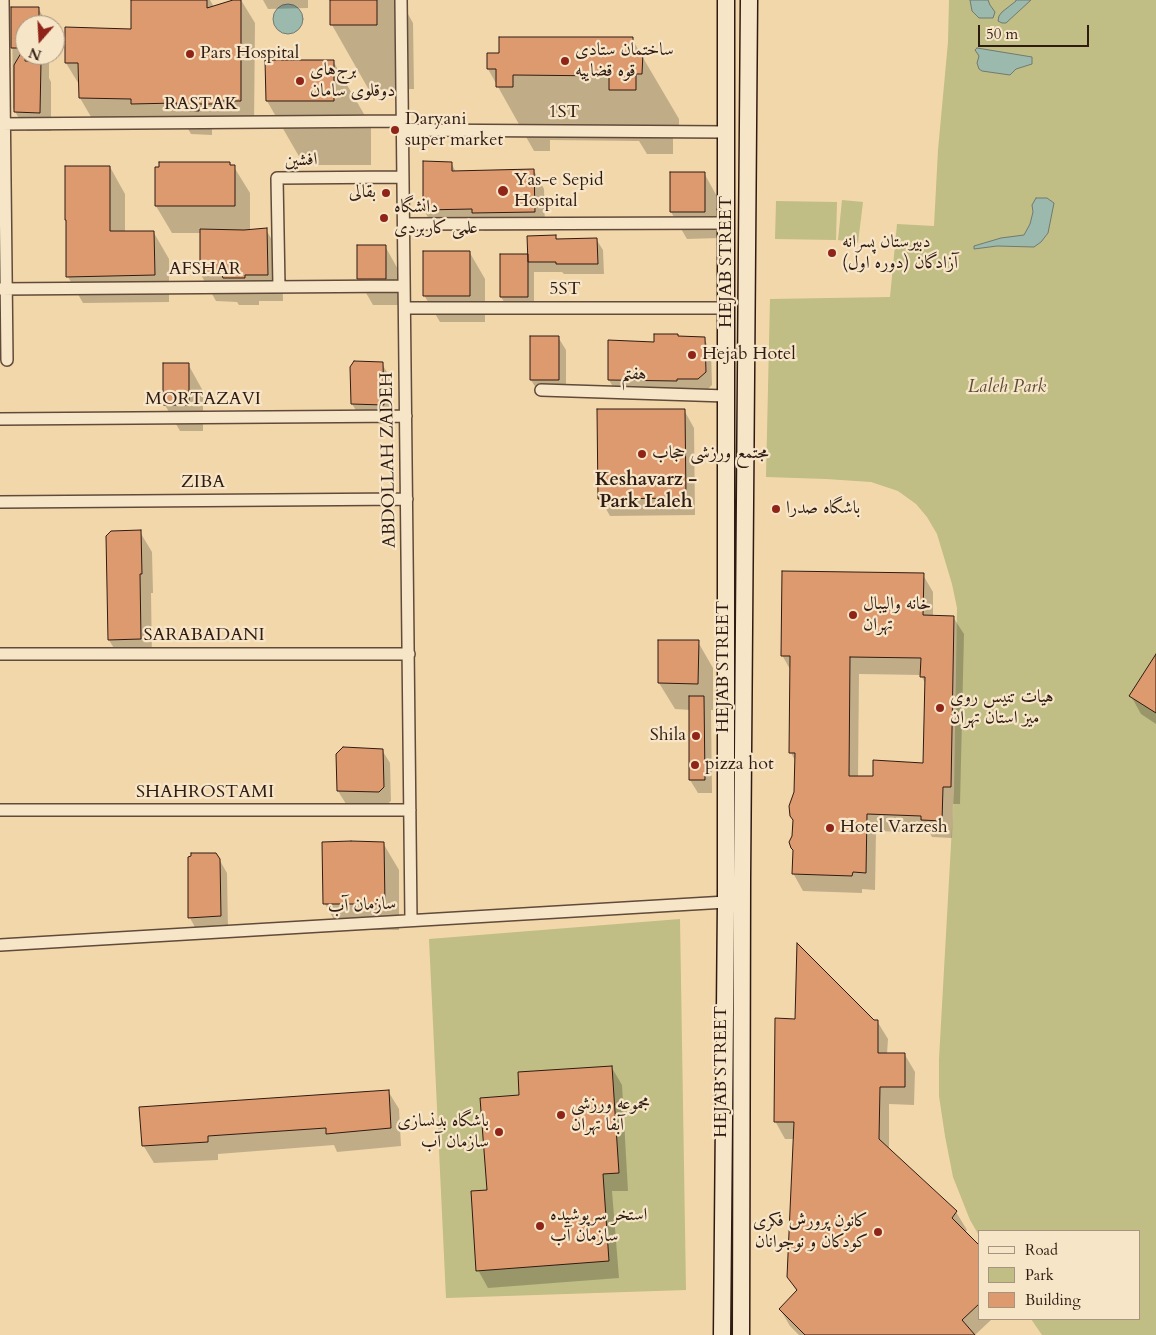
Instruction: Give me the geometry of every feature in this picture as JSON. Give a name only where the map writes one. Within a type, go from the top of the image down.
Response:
[{"type":"main road","name":"HEJAB STREET","points":[[726,0],[726,441],[741,1335]]},
{"type":"main road","name":"HEJAB STREET","points":[[722,1335],[746,441],[749,0]]},
{"type":"main road","points":[[726,132],[748,131]]},
{"type":"main road","points":[[726,223],[747,223]]},
{"type":"main road","points":[[726,441],[746,441]]},
{"type":"street","points":[[3,0],[3,289],[7,360]]},
{"type":"street","name":"ABDOLLAH ZADEH","points":[[401,0],[411,920]]},
{"type":"street","name":"RASTAK","points":[[2,124],[403,125]]},
{"type":"street","name":"1ST","points":[[403,125],[726,132]]},
{"type":"street","name":"افشین","points":[[279,287],[277,178],[403,178]]},
{"type":"street","points":[[404,224],[726,223]]},
{"type":"street","name":"AFSHAR","points":[[3,289],[404,286]]},
{"type":"street","name":"5ST","points":[[405,308],[726,308]]},
{"type":"street","name":"هفتم","points":[[541,390],[726,396]]},
{"type":"street","name":"MORTAZAVI","points":[[0,419],[406,416]]},
{"type":"street","name":"ZIBA","points":[[0,502],[407,498]]},
{"type":"street","name":"SARABADANI","points":[[0,654],[409,654]]},
{"type":"street","name":"SHAHROSTAMI","points":[[0,810],[410,810]]},
{"type":"street","name":"سازمان آب","points":[[0,945],[734,901]]},
{"type":"green space","name":"Laleh Park","points":[[949,0],[1156,0],[1156,1335],[1042,1335],[1032,1320],[1141,1320],[1141,1230],[978,1230],[978,1234],[970,1220],[953,1177],[939,1096],[939,1059],[954,791],[957,608],[937,534],[927,517],[916,504],[898,491],[871,482],[766,477],[770,299],[890,297],[897,224],[934,226],[938,150],[948,42]]},
{"type":"green space","points":[[842,200],[863,202],[858,243],[838,240]]},
{"type":"green space","points":[[776,201],[837,202],[836,240],[775,239]]},
{"type":"green space","name":"مجموعه ورزشی آبفا تهران","points":[[680,919],[686,1290],[446,1298],[429,939]]},
{"type":"shaded area","points":[[970,0],[988,0],[995,12],[993,18],[979,18],[972,11]]},
{"type":"shaded area","points":[[1016,0],[1031,0],[1006,23],[998,21],[1002,12]]},
{"type":"shaded area","points":[[288,4],[299,8],[303,19],[299,30],[288,34],[277,30],[273,19],[277,8]]},
{"type":"shaded area","points":[[977,48],[1032,57],[1032,64],[1016,69],[1010,75],[982,71],[977,63],[979,56],[975,50]]},
{"type":"shaded area","points":[[1036,198],[1047,198],[1054,203],[1048,233],[1041,242],[1034,247],[997,246],[974,249],[974,246],[1001,238],[1024,235],[1030,224],[1033,212],[1032,205]]},
{"type":"building","name":"Pars Hospital","points":[[131,0],[207,0],[207,8],[233,0],[241,0],[241,101],[218,101],[218,104],[199,104],[199,111],[176,110],[177,103],[131,104],[131,99],[79,98],[78,63],[65,63],[65,27],[131,29]]},
{"type":"building","name":"برج‌های دوقلوی سامان","points":[[330,0],[377,0],[377,25],[330,25]]},
{"type":"building","points":[[11,7],[39,7],[39,15],[15,15],[15,48],[11,48]]},
{"type":"building","name":"ساختمان ستادی قوه قضاییه","points":[[499,37],[633,37],[633,53],[643,53],[642,74],[636,74],[636,90],[609,90],[609,76],[513,75],[513,87],[496,87],[496,69],[487,69],[487,53],[499,53]]},
{"type":"building","name":"برج‌های دوقلوی سامان","points":[[265,60],[334,60],[334,101],[266,101]]},
{"type":"building","points":[[15,63],[15,65],[41,65],[40,113],[14,112]]},
{"type":"building","points":[[423,161],[452,162],[452,171],[534,169],[535,212],[472,213],[472,209],[423,210]]},
{"type":"building","points":[[159,162],[230,162],[230,165],[235,165],[235,206],[155,206],[155,167],[159,167]]},
{"type":"building","points":[[65,166],[110,166],[110,231],[154,231],[155,275],[66,277]]},
{"type":"building","points":[[670,172],[705,172],[705,212],[670,212]]},
{"type":"building","points":[[267,228],[268,275],[245,275],[245,278],[223,278],[222,275],[200,275],[200,229],[244,230]]},
{"type":"building","points":[[556,235],[556,239],[597,238],[598,264],[528,262],[527,236]]},
{"type":"building","points":[[357,245],[386,245],[386,279],[357,279]]},
{"type":"building","points":[[423,251],[470,251],[470,296],[423,296]]},
{"type":"building","points":[[500,254],[528,254],[528,297],[500,297]]},
{"type":"building","points":[[654,334],[705,337],[706,372],[698,379],[677,379],[677,381],[608,380],[608,340],[654,342]]},
{"type":"building","points":[[530,336],[559,336],[559,380],[530,380]]},
{"type":"building","points":[[354,361],[383,362],[384,405],[351,404],[350,367]]},
{"type":"building","points":[[163,363],[189,363],[189,405],[163,405]]},
{"type":"building","name":"مجتمع ورزشی حجاب","points":[[597,409],[685,409],[686,498],[598,499]]},
{"type":"building","points":[[141,530],[141,639],[108,640],[106,536],[111,531]]},
{"type":"building","points":[[782,571],[924,573],[923,615],[954,616],[951,787],[943,787],[942,821],[921,820],[921,816],[867,814],[866,873],[853,872],[852,876],[792,874],[793,850],[789,842],[792,836],[793,820],[790,816],[789,806],[794,792],[795,753],[789,753],[790,656],[781,656]],"holes":[[[850,657],[921,658],[920,677],[925,677],[923,763],[873,760],[873,776],[849,776]]]},
{"type":"building","points":[[658,640],[699,640],[698,684],[658,683]]},
{"type":"building","points":[[1156,654],[1156,713],[1129,696]]},
{"type":"building","points":[[689,696],[704,696],[705,780],[689,780]]},
{"type":"building","points":[[343,747],[383,749],[384,787],[379,792],[337,791],[336,754]]},
{"type":"building","points":[[322,842],[384,842],[385,904],[323,904]]},
{"type":"building","points":[[191,853],[216,853],[220,859],[221,916],[188,918],[188,857],[191,856]]},
{"type":"building","name":"کانون پرورش فکری کودکان و نوجوانان","points":[[797,943],[874,1020],[878,1020],[878,1053],[905,1053],[905,1087],[880,1087],[879,1139],[957,1211],[952,1218],[978,1244],[978,1305],[962,1320],[975,1335],[805,1335],[779,1309],[797,1290],[787,1277],[794,1122],[774,1122],[775,1018],[795,1019]]},
{"type":"building","points":[[612,1066],[619,1173],[603,1174],[609,1261],[476,1271],[471,1191],[487,1190],[480,1098],[519,1095],[518,1072]]},
{"type":"building","points":[[389,1090],[391,1128],[326,1134],[326,1128],[208,1136],[208,1142],[142,1146],[139,1107]]},
{"type":"place","name":"Pars Hospital","points":[[190,54]]},
{"type":"place","name":"ساختمان ستادی قوه قضاییه","points":[[565,61]]},
{"type":"place","name":"برج‌های دوقلوی سامان","points":[[300,81]]},
{"type":"place","name":"Daryani super market","points":[[395,130]]},
{"type":"place","name":"Yas-e Sepid Hospital","points":[[503,191]]},
{"type":"place","name":"بقالی","points":[[386,193]]},
{"type":"place","name":"دانشگاه علمی کاربردی","points":[[384,218]]},
{"type":"place","name":"دبيرستان پسرانه آزادگان (دوره اول)","points":[[832,253]]},
{"type":"place","name":"Hejab Hotel","points":[[692,355]]},
{"type":"place","name":"مجتمع ورزشی حجاب","points":[[642,454]]},
{"type":"place","name":"باشگاه صدرا","points":[[776,509]]},
{"type":"place","name":"خانه والیبال تهران","points":[[853,615]]},
{"type":"place","name":"هیات تنیس روی میز استان تهران","points":[[940,708]]},
{"type":"place","name":"Shila","points":[[696,736]]},
{"type":"place","name":"pizza hot","points":[[695,765]]},
{"type":"place","name":"Hotel Varzesh","points":[[830,828]]},
{"type":"place","name":"مجموعه ورزشی آبفا تهران","points":[[561,1115]]},
{"type":"place","name":"باشگاه بدنسازی سازمان آب","points":[[499,1132]]},
{"type":"place","name":"استخر سرپوشیده سازمان آب","points":[[540,1226]]},
{"type":"place","name":"کانون پرورش فکری کودکان و نوجوانان","points":[[878,1232]]},
{"type":"district","name":"Keshavarz - Park Laleh","points":[[646,492]]}]
